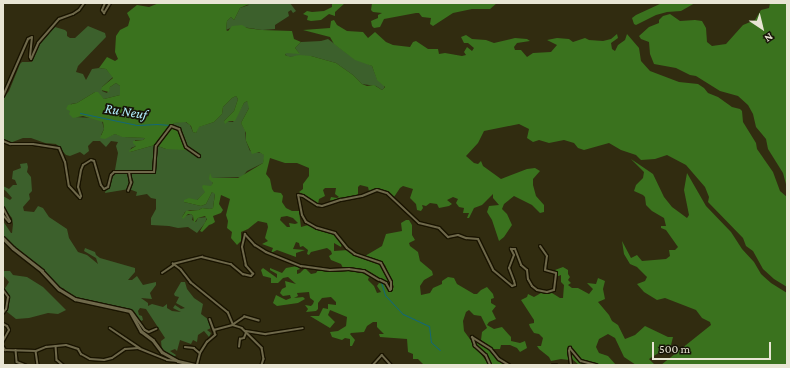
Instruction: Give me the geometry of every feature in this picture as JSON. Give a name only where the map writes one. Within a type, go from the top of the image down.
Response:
[{"type":"main road","points":[[3,238],[42,271],[59,289],[69,296],[75,299],[130,312],[141,330],[153,340],[162,352],[178,361],[196,365]]},
{"type":"street","points":[[3,96],[28,39],[32,37],[31,59],[38,43],[59,19],[80,10],[84,3]]},
{"type":"street","points":[[105,3],[102,10],[104,13],[110,3]]},
{"type":"street","points":[[3,141],[10,144],[33,144],[59,148],[65,162],[69,186],[79,198],[81,196],[78,187],[81,170],[83,165],[91,160],[94,161],[100,185],[104,189],[108,187],[112,173],[154,172],[156,146],[172,126],[180,131],[186,147],[199,156]]},
{"type":"street","points":[[128,191],[130,183],[129,173]]},
{"type":"street","points":[[162,273],[175,263],[202,257],[231,264],[243,274],[251,276],[253,274],[246,266],[242,247],[245,234],[255,245],[266,252],[301,266],[330,270],[349,269],[364,271],[386,283],[390,290],[392,282],[381,263],[355,254],[347,248],[335,233],[317,228],[306,222],[302,216],[298,195],[322,206],[341,200],[362,196],[377,190],[387,193],[419,223],[439,228],[448,237],[458,235],[466,238],[478,239],[493,270],[512,286],[514,285],[514,281],[509,268],[514,255],[510,249],[515,249],[522,265],[527,270],[528,279],[532,286],[539,291],[547,292],[555,288],[556,273],[545,270],[547,256],[540,246]]},
{"type":"street","points":[[3,208],[10,220],[9,222],[3,215]]},
{"type":"street","points":[[174,265],[181,270],[191,283],[228,313],[233,324],[245,332],[263,349],[264,359],[262,365]]},
{"type":"street","points":[[3,290],[8,297],[6,309],[3,313]]},
{"type":"street","points":[[130,312],[133,312],[145,330],[149,332],[156,329]]},
{"type":"street","points":[[214,330],[233,324],[245,317],[259,321]]},
{"type":"street","points":[[196,365],[200,353],[207,342],[215,335],[210,319]]},
{"type":"street","points":[[3,324],[7,326],[9,330],[3,341]]},
{"type":"street","points":[[110,328],[140,348],[166,360],[178,361]]},
{"type":"street","points":[[245,332],[266,334],[303,328]]},
{"type":"street","points":[[239,347],[240,339],[244,338],[245,332]]},
{"type":"street","points":[[490,365],[486,356],[475,346],[472,337],[491,349],[499,359],[509,365]]},
{"type":"street","points":[[3,347],[5,350],[36,351],[56,346],[72,346],[90,359],[104,360],[115,356],[125,349],[140,348]]},
{"type":"street","points":[[56,346],[57,360],[63,365]]},
{"type":"street","points":[[186,348],[194,348],[200,353]]},
{"type":"street","points":[[571,365],[568,351],[570,348],[581,361],[596,365]]},
{"type":"street","points":[[16,350],[17,362],[25,365]]},
{"type":"street","points":[[36,351],[38,365]]},
{"type":"street","points":[[372,365],[382,355],[391,365]]},
{"type":"green space","points":[[159,3],[249,4],[240,8],[234,20],[231,17],[227,21],[226,30],[228,31],[232,26],[242,25],[247,28],[262,30],[292,31],[294,39],[301,42],[295,48],[300,54],[286,53],[285,55],[290,57],[299,55],[311,56],[336,63],[353,75],[362,84],[367,86],[374,85],[382,90],[385,87],[377,80],[372,66],[355,60],[334,44],[330,37],[303,30],[330,28],[331,21],[334,20],[337,25],[347,31],[363,32],[368,38],[375,32],[386,42],[393,45],[410,47],[413,42],[416,41],[428,49],[438,49],[439,54],[445,53],[462,56],[466,55],[464,52],[467,47],[472,51],[474,48],[468,43],[464,43],[461,37],[466,35],[472,39],[486,40],[494,43],[515,38],[527,39],[530,41],[517,43],[514,47],[515,50],[521,50],[527,57],[533,53],[551,52],[557,45],[547,40],[557,38],[569,39],[573,42],[585,38],[589,40],[603,41],[611,39],[617,34],[618,38],[611,43],[612,49],[615,51],[618,45],[625,40],[627,34],[639,48],[641,61],[650,71],[679,82],[698,84],[708,93],[742,111],[743,122],[756,143],[757,149],[773,172],[780,191],[787,197],[787,287],[774,279],[763,269],[753,251],[746,246],[743,238],[708,202],[709,197],[705,187],[686,165],[667,155],[655,159],[641,160],[636,155],[621,150],[609,143],[584,150],[578,148],[574,143],[564,140],[549,143],[539,140],[533,142],[527,138],[529,129],[519,124],[484,131],[478,143],[466,156],[474,163],[478,164],[481,161],[483,166],[501,179],[527,169],[535,168],[540,171],[533,179],[533,185],[536,196],[544,205],[544,212],[540,213],[532,205],[514,196],[504,204],[502,209],[507,214],[512,225],[504,237],[499,241],[492,220],[487,212],[489,206],[499,205],[493,198],[493,194],[482,205],[474,208],[469,218],[467,218],[469,213],[463,213],[464,208],[459,207],[456,203],[458,199],[453,197],[447,200],[452,204],[449,206],[439,208],[437,204],[430,203],[426,206],[422,205],[423,208],[421,211],[417,210],[416,204],[410,198],[413,189],[403,186],[394,197],[379,189],[369,191],[368,187],[360,185],[358,187],[358,195],[333,202],[330,200],[331,197],[339,197],[335,194],[336,188],[325,188],[323,190],[325,196],[319,199],[318,204],[299,192],[303,189],[303,184],[309,176],[309,168],[297,163],[285,163],[270,158],[266,174],[270,179],[272,189],[274,192],[281,193],[283,196],[282,202],[286,208],[292,211],[299,211],[301,227],[308,225],[333,233],[342,244],[341,247],[334,243],[334,251],[348,250],[362,258],[380,263],[388,277],[391,286],[390,289],[387,283],[370,272],[343,268],[341,264],[331,260],[329,256],[332,254],[331,251],[327,248],[311,252],[309,255],[307,254],[308,250],[303,246],[300,247],[299,243],[296,242],[293,249],[305,250],[296,253],[296,257],[277,250],[271,253],[273,248],[262,244],[268,241],[265,238],[268,227],[267,223],[258,221],[248,229],[241,232],[241,241],[237,245],[231,238],[232,232],[227,228],[228,221],[226,215],[230,199],[221,195],[219,204],[223,210],[221,213],[213,216],[215,222],[209,225],[202,232],[200,231],[207,219],[205,216],[198,218],[194,223],[193,216],[191,214],[188,214],[183,219],[182,217],[186,211],[199,210],[202,208],[213,208],[215,194],[212,192],[206,204],[201,206],[184,202],[184,200],[189,198],[197,200],[205,192],[202,187],[203,185],[211,186],[213,183],[209,179],[210,173],[212,178],[238,178],[263,163],[264,155],[259,152],[252,154],[246,141],[246,133],[241,123],[249,108],[247,101],[244,103],[235,121],[229,121],[225,124],[224,121],[234,111],[238,99],[236,96],[223,107],[222,114],[214,122],[199,127],[196,133],[193,132],[191,126],[186,122],[174,123],[173,125],[181,131],[188,148],[186,150],[166,149],[155,145],[130,152],[129,151],[136,146],[133,141],[143,140],[145,138],[122,137],[115,134],[105,139],[100,138],[104,129],[103,122],[83,116],[73,118],[69,114],[70,111],[66,109],[68,105],[77,103],[95,92],[98,92],[104,99],[120,95],[120,86],[116,83],[110,87],[109,92],[101,90],[102,87],[113,78],[106,69],[99,68],[107,57],[115,61],[118,59],[115,52],[116,36],[120,30],[128,26],[130,19],[127,13],[137,5],[149,7]],"holes":[[[287,216],[293,218],[298,223],[289,223],[290,227],[287,227],[280,220],[281,217]]]},
{"type":"green space","points":[[243,3],[290,3],[296,11],[293,13],[291,10],[288,12],[289,16],[275,25],[275,29],[262,30],[235,26],[226,30],[227,21],[231,17],[234,20],[240,8],[249,5]]},
{"type":"green space","points":[[332,3],[345,3],[335,12],[335,16],[329,14],[321,20],[311,21],[307,20],[308,16],[303,14],[307,11],[324,11],[332,7]]},
{"type":"green space","points":[[372,3],[497,3],[490,9],[472,9],[453,13],[433,26],[430,24],[431,18],[422,17],[419,13],[416,13],[384,19],[380,27],[374,28],[371,21],[378,18],[378,15],[382,13],[373,12],[371,10]]},
{"type":"green space","points":[[662,3],[695,3],[681,11],[667,12],[656,15],[636,25],[634,24],[632,18],[636,15]]},
{"type":"green space","points":[[770,3],[787,3],[787,188],[783,173],[768,149],[766,139],[756,127],[753,114],[748,105],[738,96],[720,91],[696,76],[690,75],[676,68],[654,64],[650,54],[649,42],[641,39],[639,36],[649,27],[659,23],[659,20],[663,16],[670,14],[680,21],[702,21],[706,28],[707,42],[712,46],[726,44],[743,25],[755,20],[761,10],[769,8]]},
{"type":"green space","points":[[88,26],[105,33],[106,37],[78,66],[76,72],[83,74],[86,80],[92,69],[106,69],[113,77],[102,87],[102,91],[107,93],[110,87],[116,83],[120,86],[120,95],[104,99],[95,92],[77,103],[71,104],[70,111],[75,117],[94,118],[102,121],[104,129],[101,135],[107,137],[115,134],[124,137],[145,138],[143,140],[135,140],[136,146],[131,148],[130,152],[155,145],[166,149],[181,149],[176,126],[173,125],[174,123],[184,121],[190,125],[193,132],[196,133],[198,127],[214,122],[222,114],[223,107],[232,98],[236,96],[238,99],[234,111],[224,121],[233,122],[244,103],[247,101],[249,104],[249,108],[241,123],[245,130],[246,141],[250,151],[265,155],[263,163],[247,171],[242,177],[212,178],[213,185],[197,200],[184,202],[201,206],[206,204],[212,192],[215,193],[213,208],[190,210],[185,212],[182,217],[191,214],[193,216],[192,220],[196,222],[198,218],[207,217],[205,223],[197,233],[188,227],[178,228],[151,225],[151,218],[156,209],[156,199],[151,198],[147,194],[136,196],[137,192],[129,189],[105,193],[109,176],[115,170],[118,153],[116,146],[118,142],[111,141],[106,147],[100,141],[93,141],[88,146],[89,151],[84,155],[80,152],[70,156],[66,155],[56,144],[45,143],[31,138],[23,138],[10,143],[3,140],[3,99],[9,91],[20,64],[22,62],[32,62],[40,41],[55,27],[65,30],[67,32],[67,36],[70,38],[75,38]]},
{"type":"green space","points":[[328,39],[348,54],[372,66],[377,79],[384,85],[384,88],[382,90],[376,86],[362,84],[353,75],[336,63],[311,56],[288,57],[284,53],[299,53],[295,48],[301,42],[321,41]]},
{"type":"green space","points":[[631,159],[653,174],[664,197],[672,207],[687,218],[689,215],[684,190],[687,173],[706,206],[731,232],[742,249],[754,262],[761,274],[771,283],[787,293],[787,365],[661,365],[711,325],[710,322],[702,318],[696,310],[665,298],[657,300],[644,292],[637,284],[645,281],[647,277],[637,267],[630,264],[624,254],[622,241],[631,258],[637,255],[642,261],[666,259],[670,256],[669,250],[675,250],[678,247],[666,230],[661,228],[661,226],[666,226],[664,218],[652,211],[646,205],[645,197],[643,195],[634,191],[636,185],[643,178],[644,172]]},
{"type":"green space","points":[[27,163],[27,172],[31,177],[32,191],[29,194],[30,199],[23,207],[24,211],[34,212],[38,206],[43,208],[49,217],[67,229],[69,238],[78,252],[87,255],[98,264],[96,258],[84,251],[85,248],[95,252],[100,258],[135,268],[135,272],[128,280],[132,280],[137,276],[143,285],[156,282],[156,285],[150,293],[152,299],[141,298],[148,303],[148,306],[152,304],[163,307],[167,304],[167,308],[172,311],[181,312],[173,308],[175,305],[181,309],[185,308],[176,303],[179,297],[175,296],[174,294],[181,282],[185,282],[187,289],[194,298],[203,304],[201,314],[209,320],[213,327],[207,330],[211,333],[209,337],[204,331],[198,335],[197,342],[193,340],[191,344],[180,340],[177,351],[175,349],[170,351],[176,355],[174,358],[162,351],[161,341],[165,338],[146,309],[140,308],[138,311],[139,315],[142,316],[143,320],[141,321],[131,310],[71,296],[63,288],[60,289],[43,271],[12,247],[3,237],[3,221],[11,233],[13,224],[12,218],[3,207],[3,196],[10,200],[12,198],[3,189],[3,186],[9,189],[13,185],[17,185],[15,180],[12,179],[13,171],[21,168],[20,164]]},
{"type":"green space","points":[[409,220],[412,225],[412,235],[415,240],[409,243],[410,246],[418,252],[420,261],[432,271],[433,275],[424,280],[420,286],[421,295],[430,293],[433,288],[442,284],[442,281],[448,277],[454,278],[457,284],[474,294],[477,294],[487,287],[493,294],[494,298],[491,299],[491,303],[496,306],[492,311],[496,319],[489,322],[487,325],[494,329],[502,327],[511,337],[511,341],[520,343],[525,341],[527,348],[520,352],[517,348],[510,345],[501,345],[500,349],[493,349],[481,340],[482,332],[487,328],[481,316],[474,315],[469,310],[466,312],[463,321],[464,331],[489,365],[424,365],[418,359],[413,359],[413,354],[408,352],[407,339],[380,337],[379,334],[384,334],[377,327],[377,322],[373,322],[367,326],[364,332],[351,333],[350,334],[355,340],[352,346],[350,346],[350,339],[345,338],[342,340],[332,337],[330,332],[338,331],[346,326],[347,317],[330,310],[328,315],[335,322],[330,328],[310,316],[319,316],[323,308],[328,309],[328,304],[336,305],[336,302],[331,297],[322,298],[318,303],[318,309],[316,311],[306,312],[308,309],[305,305],[311,306],[314,301],[310,298],[309,292],[297,293],[298,296],[294,298],[303,297],[305,299],[298,303],[277,306],[273,303],[276,295],[286,300],[291,298],[290,295],[283,296],[280,293],[282,289],[286,287],[285,281],[296,284],[288,277],[283,278],[278,283],[271,283],[271,278],[263,276],[261,270],[263,268],[277,278],[277,274],[270,270],[270,268],[282,273],[286,268],[297,266],[300,269],[297,270],[297,274],[305,268],[311,274],[316,273],[318,270],[358,271],[371,274],[376,279],[375,280],[369,277],[368,280],[374,286],[377,293],[381,292],[377,286],[379,283],[385,284],[388,290],[391,291],[394,287],[385,265],[378,260],[370,259],[365,256],[382,246],[386,234],[402,231],[401,223]]},
{"type":"green space","points":[[563,267],[568,270],[570,277],[568,280],[571,283],[568,285],[589,294],[593,289],[587,283],[596,284],[598,278],[605,281],[603,289],[605,299],[598,302],[612,321],[618,325],[625,339],[635,335],[645,326],[668,337],[673,337],[671,345],[649,359],[655,365],[636,365],[624,357],[615,338],[608,334],[599,339],[596,347],[599,353],[608,356],[616,365],[599,365],[583,361],[570,347],[567,349],[569,360],[561,359],[551,361],[549,357],[539,349],[537,346],[541,346],[543,338],[539,334],[534,333],[530,327],[529,324],[534,323],[534,320],[521,300],[527,297],[528,294],[534,297],[541,293],[552,293],[560,298],[563,298],[564,285],[561,282],[561,275],[556,277],[555,270]]},
{"type":"green space","points":[[3,271],[10,271],[13,275],[27,277],[43,287],[66,310],[58,314],[48,313],[29,318],[16,319],[6,311],[9,296],[4,290],[9,282],[3,275]]},
{"type":"green space","points":[[476,340],[490,350],[506,365],[491,365],[487,356],[474,344]]},
{"type":"green space","points":[[571,350],[581,362],[594,365],[579,365],[571,358]]},
{"type":"waterway","name":"Ru Neuf","points":[[80,113],[137,125],[170,125]]},
{"type":"waterway","name":"Ru Neuf","points":[[381,282],[385,295],[403,314],[429,326],[431,342],[440,350]]}]
